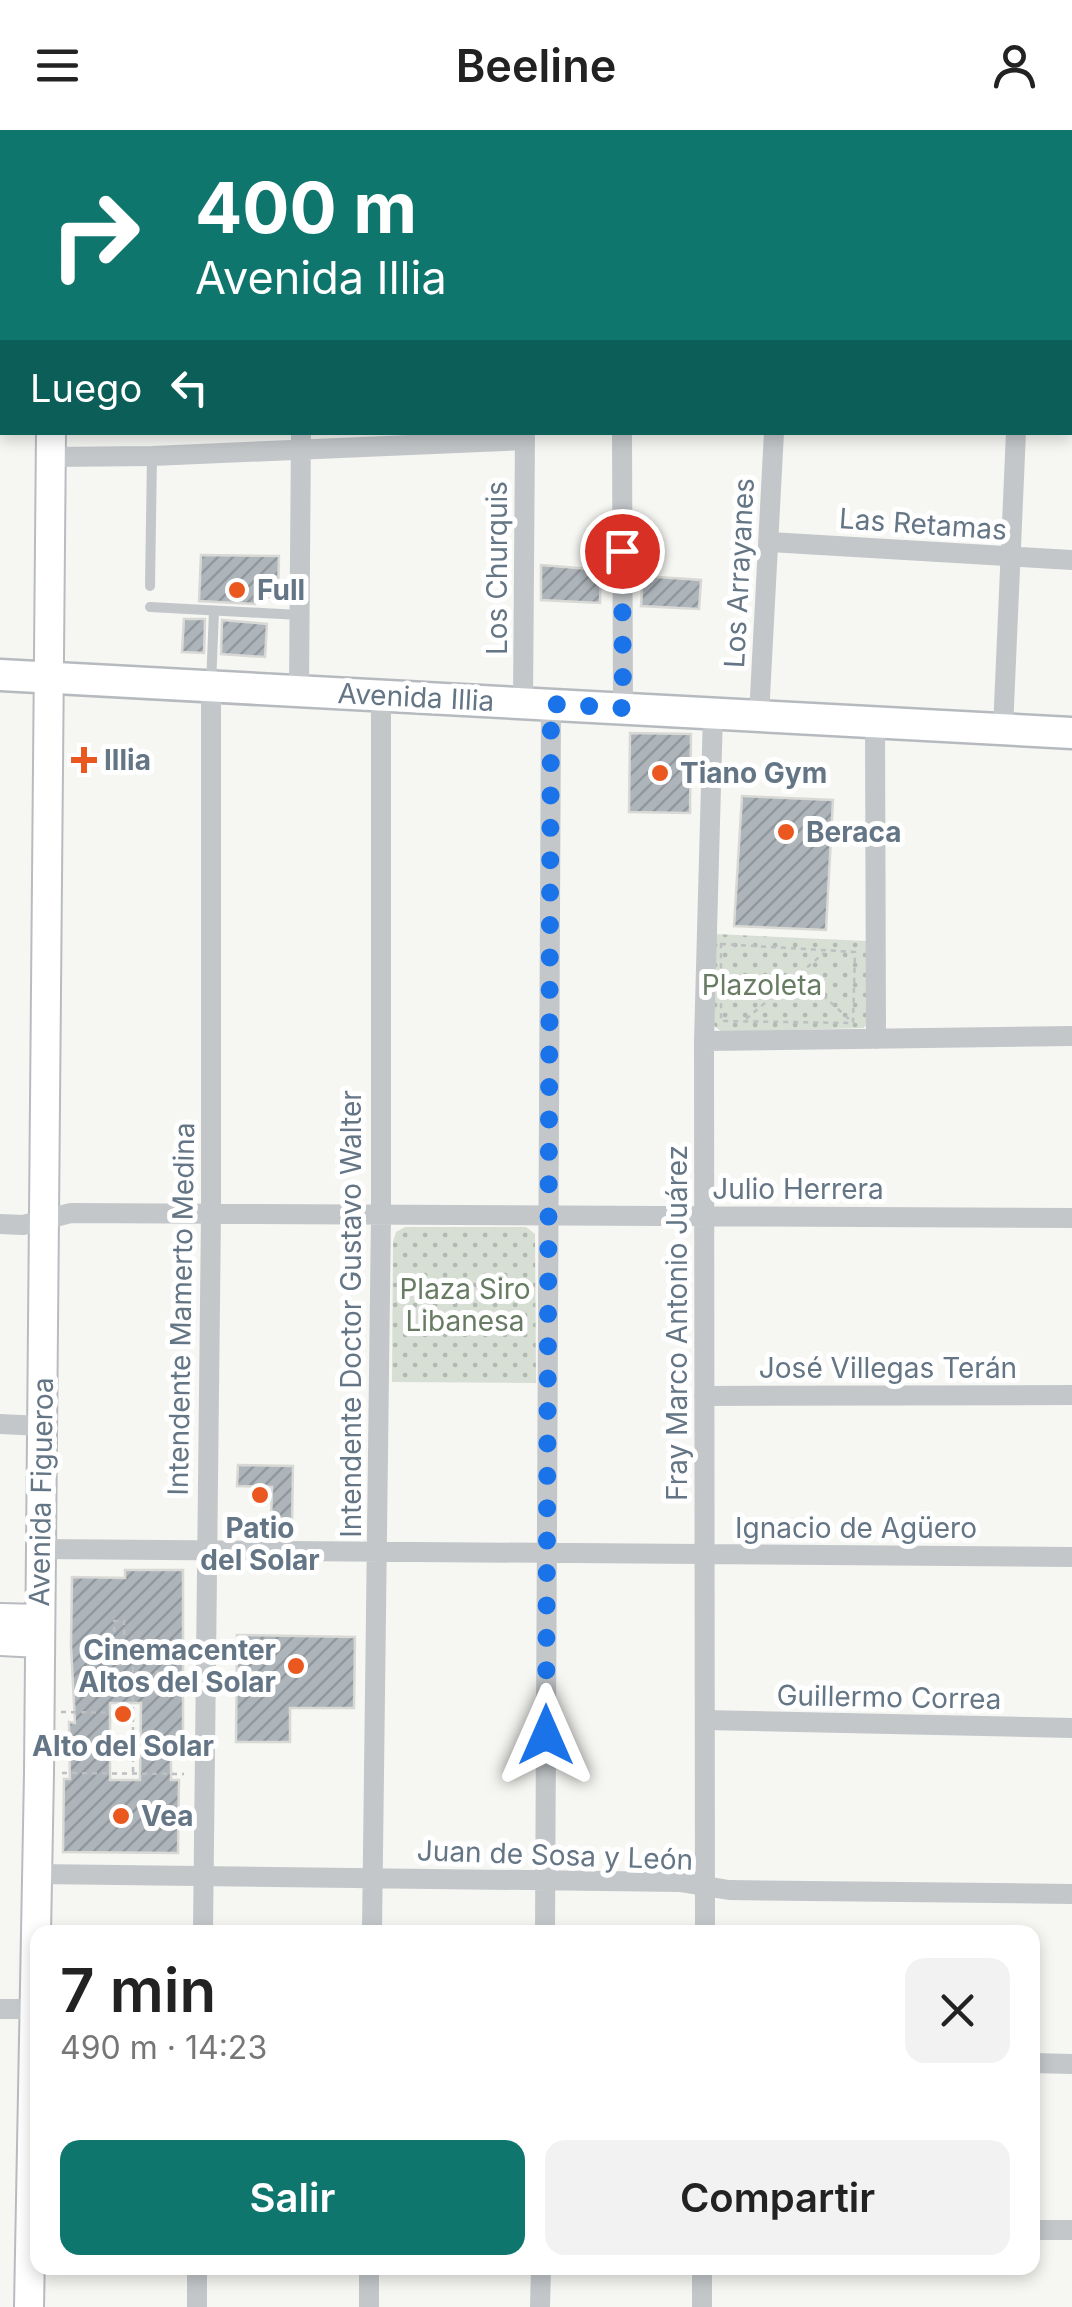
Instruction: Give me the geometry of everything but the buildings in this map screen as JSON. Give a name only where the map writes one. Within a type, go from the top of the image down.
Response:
[{"type":"main road","name":"Avenida Figueroa","points":[[36,1925],[51,445]]},
{"type":"main road","name":"Avenida Illia","points":[[0,674],[1072,733]]},
{"type":"main road","points":[[0,1618],[40,1631]]},
{"type":"main road","points":[[0,1641],[40,1631]]},
{"type":"main road","name":"Avenida Figueroa","points":[[29,2307],[31,2275]]},
{"type":"street","points":[[622,435],[623,708]]},
{"type":"street","name":"Los Arrayanes","points":[[759,716],[774,435]]},
{"type":"street","points":[[1004,729],[1016,435]]},
{"type":"street","points":[[51,445],[152,456],[300,441],[525,436]]},
{"type":"street","name":"Los Churquis","points":[[525,436],[537,704],[549,1214],[545,1925]]},
{"type":"street","points":[[300,441],[300,690]]},
{"type":"street","name":"Las Retamas","points":[[770,542],[1072,560]]},
{"type":"street","name":"Intendente Mamerto Medina","points":[[203,1925],[211,686]]},
{"type":"street","name":"Intendente Doctor Gustavo Walter","points":[[372,1925],[381,1214],[381,695]]},
{"type":"street","name":"Fray Marco Antonio Juárez","points":[[705,1925],[704,1217],[714,1040],[713,713]]},
{"type":"street","points":[[874,722],[876,1039]]},
{"type":"street","points":[[714,1040],[1072,1036]]},
{"type":"street","name":"Julio Herrera","points":[[0,1224],[23,1225],[71,1213],[1072,1218]]},
{"type":"street","name":"José Villegas Terán","points":[[704,1396],[1072,1395]]},
{"type":"street","points":[[0,1424],[42,1426]]},
{"type":"street","name":"Ignacio de Agüero","points":[[41,1549],[1072,1556]]},
{"type":"street","name":"Guillermo Correa","points":[[705,1720],[1072,1728]]},
{"type":"street","name":"Juan de Sosa y León","points":[[37,1874],[680,1882],[730,1890],[1072,1894]]},
{"type":"street","points":[[0,2009],[30,2009]]},
{"type":"street","points":[[1040,2063],[1072,2064]]},
{"type":"street","points":[[1040,2230],[1072,2230]]},
{"type":"street","points":[[198,2275],[198,2307]]},
{"type":"street","points":[[369,2275],[369,2307]]},
{"type":"street","points":[[540,2307],[542,2275]]},
{"type":"street","points":[[702,2275],[702,2307]]},
{"type":"lane","points":[[150,586],[152,456]]},
{"type":"lane","points":[[150,607],[299,615]]},
{"type":"lane","points":[[211,686],[214,610]]},
{"type":"path","points":[[721,944],[855,952],[853,1023],[721,1021],[721,944]]},
{"type":"path","points":[[714,1040],[744,1021],[827,950]]},
{"type":"path","points":[[800,974],[876,1039]]},
{"type":"path","points":[[133,1663],[124,1663],[124,1621],[114,1621],[114,1672],[177,1672]]},
{"type":"path","points":[[133,1646],[133,1774]]},
{"type":"path","points":[[40,1712],[133,1712]]},
{"type":"path","points":[[39,1773],[205,1774]]},
{"type":"green space","name":"Plazoleta","points":[[714,934],[867,941],[864,1028],[722,1032],[713,1025]]},
{"type":"green space","name":"Plaza Siro Libanesa","points":[[405,1227],[526,1227],[535,1234],[536,1383],[392,1382],[393,1242],[396,1232]]},
{"type":"place","name":"Full","points":[[237,590]]},
{"type":"place","name":"Illia","points":[[84,760]]},
{"type":"place","name":"Tiano Gym","points":[[660,773]]},
{"type":"place","name":"Beraca","points":[[786,832]]},
{"type":"place","name":"Patio del Solar","points":[[260,1495]]},
{"type":"place","name":"Cinemacenter Altos del Solar","points":[[296,1666]]},
{"type":"place","name":"Alto del Solar","points":[[123,1714]]},
{"type":"place","name":"Vea","points":[[121,1816]]},
{"type":"route","points":[[546,1735],[551,704],[623,708],[622,551]]}]
